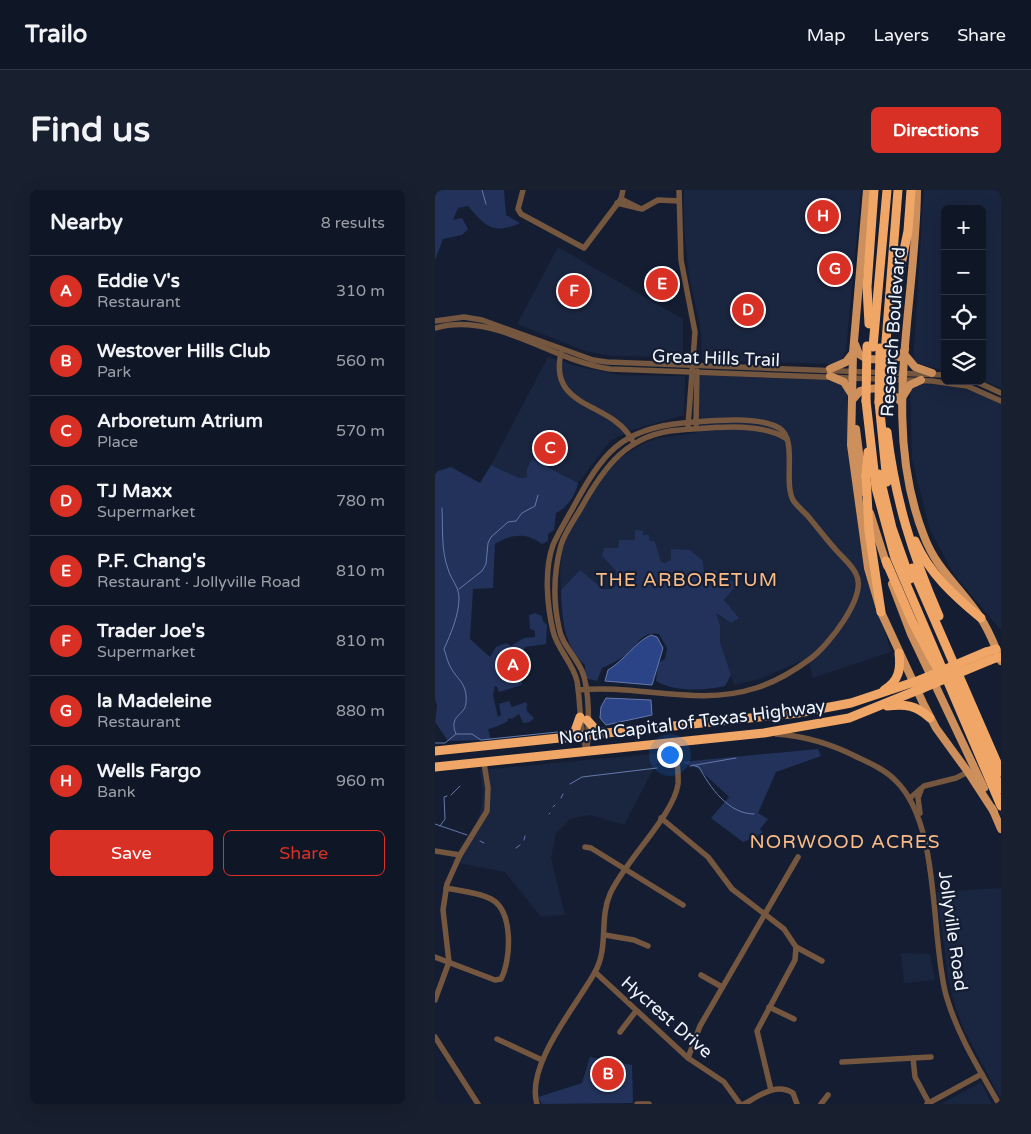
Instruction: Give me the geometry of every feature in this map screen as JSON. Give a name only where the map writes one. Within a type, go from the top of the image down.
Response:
[{"type":"highway","points":[[874,190],[867,287],[869,324],[876,347]]},
{"type":"highway","points":[[869,324],[881,190]]},
{"type":"highway","points":[[887,190],[876,347],[875,402],[880,478],[906,568],[1001,789]]},
{"type":"highway","points":[[881,612],[869,531],[866,476],[875,402],[876,347],[894,190]]},
{"type":"highway","points":[[889,309],[898,190]]},
{"type":"highway","points":[[876,347],[895,295],[908,231],[911,190]]},
{"type":"highway","points":[[875,402],[905,531],[934,605],[1001,758]]},
{"type":"highway","points":[[875,402],[884,470],[895,520],[916,579],[1001,772]]},
{"type":"highway","points":[[869,445],[877,494],[895,558],[953,694],[997,809]]},
{"type":"highway","points":[[901,511],[921,553],[937,578],[981,618]]},
{"type":"highway","points":[[886,561],[915,629],[946,687],[953,694]]},
{"type":"highway","points":[[875,696],[889,687],[897,678],[900,664],[899,653]]},
{"type":"highway","name":"North Capital of Texas Highway","points":[[435,767],[764,733],[833,722],[882,706],[919,686],[996,654]]},
{"type":"highway","name":"North Capital of Texas Highway","points":[[435,751],[585,737],[798,713],[851,703],[919,686]]},
{"type":"highway","points":[[882,706],[909,705],[920,709],[930,718]]},
{"type":"highway","points":[[562,739],[575,731],[584,718],[596,730],[607,734]]},
{"type":"highway","points":[[675,743],[675,735],[679,727]]},
{"type":"main road","name":"Research Boulevard","points":[[867,190],[852,373],[852,454],[867,568],[881,612],[899,653],[919,686],[930,718],[997,809]]},
{"type":"main road","name":"Research Boulevard","points":[[917,190],[901,402],[902,434],[907,471],[924,536],[935,561],[945,576],[981,618],[996,654]]},
{"type":"main road","points":[[854,342],[859,354],[867,359],[893,360],[905,351],[915,367],[932,373]]},
{"type":"main road","points":[[853,353],[830,373],[846,384],[852,398],[860,391],[877,389],[891,391],[901,402],[907,388],[921,380]]},
{"type":"main road","name":"Research Boulevard","points":[[852,412],[862,483],[908,627],[997,809],[1001,829]]},
{"type":"street","points":[[523,190],[518,209],[521,214],[584,248],[619,201],[623,190]]},
{"type":"street","points":[[679,190],[681,266],[695,332],[688,426]]},
{"type":"street","points":[[619,201],[642,209],[658,200],[679,201]]},
{"type":"street","name":"Great Hills Trail","points":[[435,321],[471,321],[561,351],[607,362],[694,364],[830,373]]},
{"type":"street","name":"Great Hills Trail","points":[[435,328],[471,321]]},
{"type":"street","points":[[561,351],[560,377],[568,393],[618,422],[631,437],[634,444]]},
{"type":"street","name":"Great Hills Trail","points":[[561,351],[602,368],[691,373],[852,373],[902,376],[967,386],[1001,401]]},
{"type":"street","points":[[694,364],[698,373],[696,425]]},
{"type":"street","name":"Great Hills Trail","points":[[902,376],[932,373],[941,374]]},
{"type":"street","points":[[984,385],[1001,393]]},
{"type":"street","points":[[578,690],[586,689],[701,696],[744,691],[771,682],[794,670],[815,655],[829,640],[852,607],[859,587],[858,579],[852,568],[829,539],[794,501],[789,484],[787,439],[784,431],[766,424],[746,421],[688,426],[654,434],[634,444],[622,452],[603,471],[561,543],[556,593],[558,626],[561,638],[582,671],[586,689],[584,718],[587,752]]},
{"type":"street","points":[[584,718],[575,674],[556,642],[553,630],[548,566],[554,544],[596,466],[614,448],[631,437],[663,425],[688,426]]},
{"type":"street","name":"Jollyville Road","points":[[764,733],[800,736],[835,745],[887,774],[910,798],[919,818],[928,860],[941,973],[946,994],[960,1033],[999,1104]]},
{"type":"street","points":[[537,1104],[535,1087],[543,1060],[602,957],[609,896],[625,869],[675,796],[677,786],[675,743]]},
{"type":"street","points":[[435,1000],[449,962],[443,910],[446,888],[460,855],[487,811],[488,788],[484,763]]},
{"type":"street","points":[[910,798],[924,786],[956,778],[968,772]]},
{"type":"street","points":[[919,818],[918,798],[924,786]]},
{"type":"street","points":[[661,818],[708,857],[731,889],[784,929],[796,947],[822,961]]},
{"type":"street","points":[[585,847],[591,848],[683,905]]},
{"type":"street","points":[[435,850],[460,855]]},
{"type":"street","points":[[688,1058],[701,1026],[764,913],[798,857]]},
{"type":"street","points":[[435,957],[487,978],[501,979],[506,969],[508,937],[504,916],[496,902],[490,898],[446,888]]},
{"type":"street","points":[[605,935],[634,940],[648,946]]},
{"type":"street","points":[[771,1090],[757,1031],[795,960],[796,947]]},
{"type":"street","name":"Hycrest Drive","points":[[595,972],[688,1058],[724,1082],[740,1104]]},
{"type":"street","points":[[701,975],[723,987]]},
{"type":"street","points":[[769,1007],[794,1019]]},
{"type":"street","points":[[620,1032],[636,1011]]},
{"type":"street","points":[[435,1037],[478,1104]]},
{"type":"street","points":[[497,1039],[543,1060]]},
{"type":"street","points":[[841,1062],[931,1057]]},
{"type":"street","points":[[913,1058],[915,1077],[928,1104],[982,1074]]},
{"type":"street","points":[[744,1104],[771,1090],[789,1091],[796,1097],[797,1104]]},
{"type":"street","points":[[821,1104],[828,1095]]},
{"type":"street","points":[[637,1104],[649,1104]]},
{"type":"shaded area","points":[[435,190],[504,190],[506,215],[520,223],[511,227],[491,227],[485,224],[468,206],[458,208],[453,220],[462,218],[468,229],[462,235],[443,239],[435,260]]},
{"type":"shaded area","points":[[684,190],[861,190],[846,351],[842,359],[833,364],[702,360],[701,331],[689,276],[684,229]]},
{"type":"shaded area","points":[[924,190],[1001,190],[1001,388],[986,382],[986,205],[941,205],[941,370],[913,362]]},
{"type":"shaded area","points":[[558,247],[683,319],[683,357],[611,356],[585,351],[517,324]]},
{"type":"shaded area","points":[[548,357],[580,367],[620,375],[685,376],[684,415],[632,430],[610,441],[578,483],[532,459],[527,468],[528,477],[519,478],[491,465]]},
{"type":"shaded area","points":[[702,375],[847,381],[849,454],[864,567],[891,652],[813,678],[808,658],[760,679],[734,685],[720,642],[720,625],[715,612],[725,620],[738,618],[723,599],[736,584],[704,573],[703,561],[693,555],[665,563],[661,562],[658,554],[643,535],[643,531],[635,540],[619,540],[618,548],[602,556],[616,571],[617,584],[612,589],[603,589],[580,570],[561,590],[560,570],[564,544],[573,523],[602,475],[615,461],[644,443],[658,438],[697,433],[698,382]]},
{"type":"shaded area","points":[[910,384],[949,385],[985,395],[1001,403],[1001,630],[955,576],[930,530],[912,460]]},
{"type":"shaded area","points":[[532,459],[578,483],[577,488],[567,504],[556,513],[554,530],[548,534],[548,541],[542,544],[524,536],[513,536],[495,544],[493,588],[473,589],[470,639],[490,657],[496,647],[506,643],[511,646],[524,638],[535,637],[535,631],[530,629],[529,615],[535,613],[542,616],[543,621],[547,625],[546,644],[525,647],[521,656],[502,656],[504,675],[521,673],[522,685],[499,692],[495,686],[493,695],[498,717],[501,715],[499,704],[509,701],[512,707],[526,702],[528,706],[526,706],[527,711],[534,718],[530,722],[523,723],[519,714],[512,719],[508,718],[508,721],[488,729],[491,740],[448,741],[435,722],[437,706],[435,699],[435,474],[438,471],[451,467],[480,483],[491,465],[519,478],[527,477],[527,468]]},
{"type":"shaded area","points":[[635,530],[643,531],[643,535],[649,535],[649,540],[655,542],[661,562],[665,563],[671,560],[671,549],[690,550],[703,561],[704,572],[715,570],[737,584],[724,600],[739,618],[731,623],[716,613],[720,625],[720,642],[731,675],[725,686],[689,690],[663,685],[656,681],[658,663],[665,659],[667,648],[659,634],[644,636],[627,654],[602,668],[597,681],[585,678],[585,665],[572,649],[565,630],[561,590],[580,570],[603,589],[612,589],[617,584],[616,571],[602,556],[604,548],[618,548],[619,540],[635,540]]},
{"type":"shaded area","points":[[651,635],[657,637],[663,648],[652,685],[605,681],[608,670],[640,642]]},
{"type":"shaded area","points":[[606,698],[651,700],[652,715],[606,725],[600,718],[601,707]]},
{"type":"shaded area","points":[[818,749],[821,756],[776,772],[758,813],[768,819],[760,829],[764,834],[743,842],[711,818],[729,797],[699,769],[681,762]]},
{"type":"shaded area","points":[[662,753],[624,825],[590,815],[570,819],[556,833],[551,858],[565,915],[541,917],[505,872],[452,862],[477,822],[481,809],[483,791],[480,770]]},
{"type":"shaded area","points":[[1001,888],[1001,1099],[965,1032],[956,1009],[948,978],[937,892]]},
{"type":"shaded area","points":[[901,953],[930,954],[935,980],[904,983]]},
{"type":"shaded area","points":[[590,1057],[632,1065],[633,1103],[542,1104],[538,1097],[582,1083]]},
{"type":"shaded area","points":[[981,1082],[992,1104],[941,1104]]},
{"type":"waterway","points":[[482,190],[486,204]]},
{"type":"waterway","points":[[459,589],[482,571],[486,564],[488,543],[491,537],[508,522],[516,521],[522,513],[535,506],[538,495]]},
{"type":"waterway","points":[[442,508],[444,554],[449,573],[458,590],[459,598],[456,617],[444,649],[449,664],[463,686],[466,696],[465,707],[455,719],[454,728],[456,734],[472,734],[481,740],[567,731]]},
{"type":"waterway","points":[[435,743],[445,743],[456,734]]},
{"type":"waterway","points":[[690,766],[736,758]]},
{"type":"waterway","points":[[693,765],[699,767],[714,791],[728,804],[745,813],[754,814]]},
{"type":"waterway","points":[[570,784],[582,777],[657,768]]},
{"type":"waterway","points":[[451,795],[460,786]]},
{"type":"waterway","points":[[561,798],[563,794]]},
{"type":"waterway","points":[[440,826],[445,819],[444,797],[447,796]]},
{"type":"waterway","points":[[435,824],[467,835]]},
{"type":"waterway","points":[[524,840],[525,836]]},
{"type":"waterway","points":[[480,841],[484,843]]},
{"type":"waterway","points":[[516,848],[520,845]]},
{"type":"place","name":"Wells Fargo","points":[[823,216]]},
{"type":"place","name":"la Madeleine","points":[[835,269]]},
{"type":"place","name":"P.F. Chang's","points":[[662,284]]},
{"type":"place","name":"Trader Joe's","points":[[574,291]]},
{"type":"place","name":"TJ Maxx","points":[[748,310]]},
{"type":"place","name":"Arboretum Atrium","points":[[550,448]]},
{"type":"place","name":"Eddie V's","points":[[513,665]]},
{"type":"place","name":"Westover Hills Club","points":[[608,1074]]},
{"type":"district","name":"THE ARBORETUM","points":[[687,579]]},
{"type":"district","name":"NORWOOD ACRES","points":[[845,841]]}]
